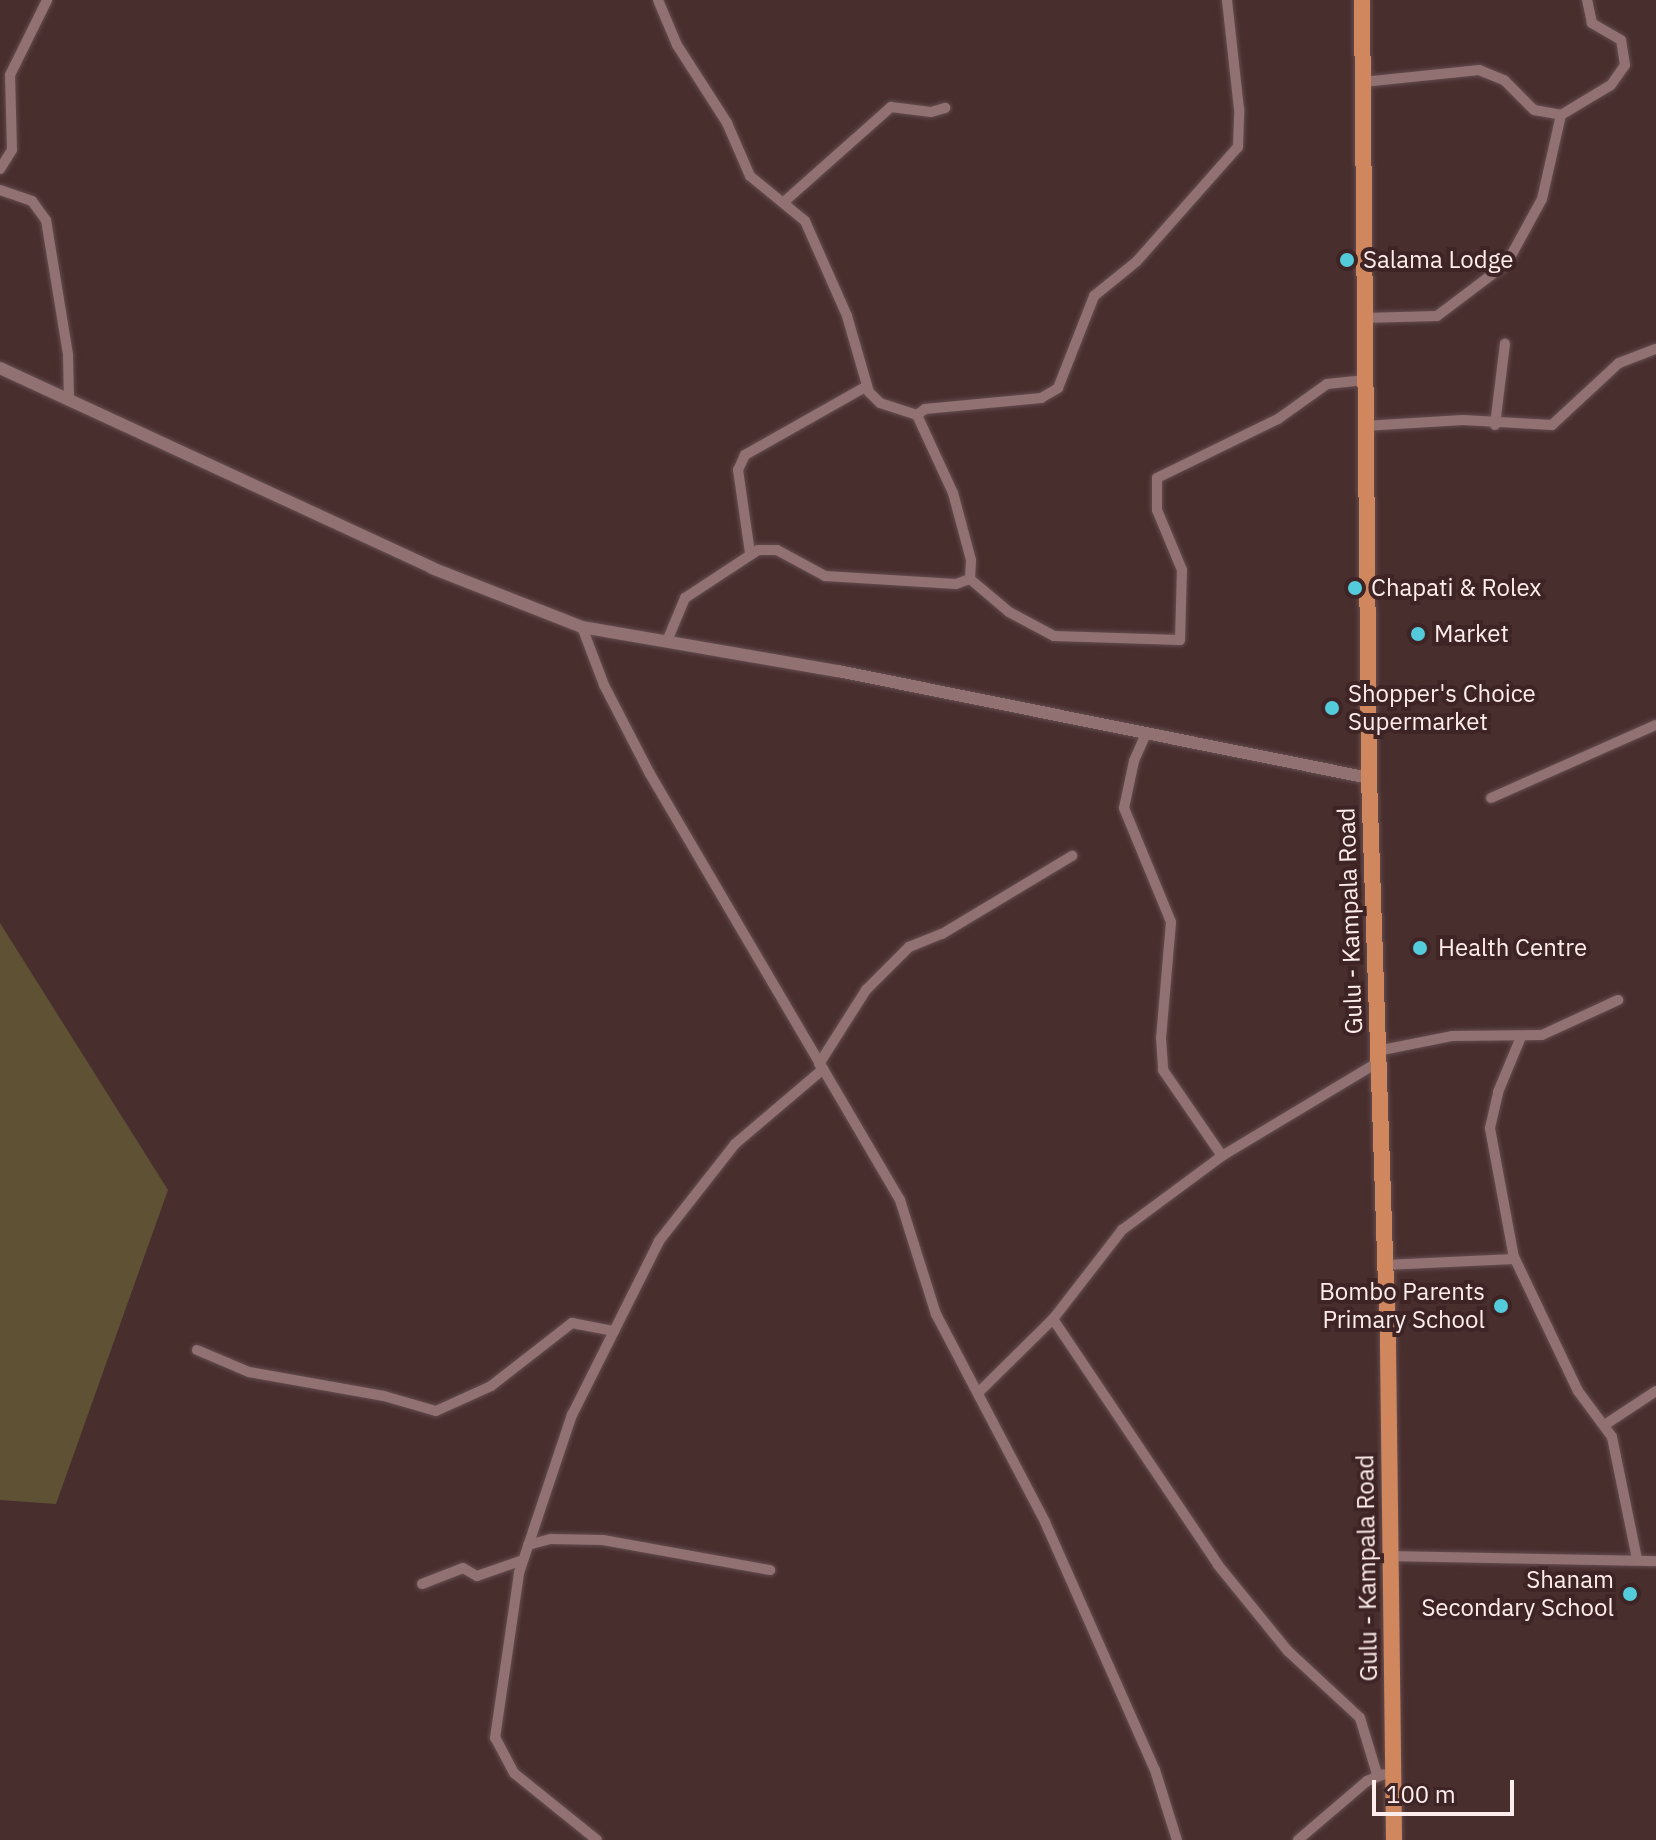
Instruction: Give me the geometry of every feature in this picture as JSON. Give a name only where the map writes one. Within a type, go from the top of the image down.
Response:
[{"type":"main road","name":"Gulu - Kampala Road","points":[[1362,0],[1363,380],[1369,778],[1392,1556],[1386,1774],[1394,1840]]},
{"type":"street","points":[[0,169],[12,150],[8,95],[13,65],[47,0]]},
{"type":"street","points":[[658,0],[677,45],[727,123],[750,176],[785,201],[805,221],[847,316],[867,386],[880,403],[917,415],[953,493],[971,560],[970,579]]},
{"type":"street","points":[[917,415],[925,409],[1041,398],[1058,388],[1094,296],[1137,261],[1238,147],[1239,109],[1227,0]]},
{"type":"street","points":[[1363,82],[1479,70],[1504,80],[1534,110],[1561,115],[1611,85],[1625,65],[1621,40],[1592,23],[1587,0]]},
{"type":"street","points":[[785,201],[891,107],[931,112],[945,108]]},
{"type":"street","points":[[1364,318],[1437,316],[1507,263],[1542,199],[1561,115]]},
{"type":"street","points":[[0,190],[32,201],[46,220],[68,355],[69,399]]},
{"type":"street","points":[[1495,425],[1505,344]]},
{"type":"street","points":[[1364,426],[1463,420],[1495,425],[1560,422],[1619,363],[1656,349]]},
{"type":"street","points":[[0,368],[432,568],[582,627],[838,671],[1145,736],[1369,778]]},
{"type":"street","points":[[970,579],[1009,612],[1054,636],[1180,640],[1182,570],[1157,510],[1157,478],[1278,419],[1327,384],[1363,380]]},
{"type":"street","points":[[750,553],[738,470],[745,455],[867,386]]},
{"type":"street","points":[[667,641],[685,598],[750,553],[777,550],[825,576],[956,584],[970,579]]},
{"type":"street","points":[[582,627],[604,685],[650,774],[900,1200],[936,1314],[980,1391],[1082,1603],[1155,1770],[1177,1840]]},
{"type":"street","points":[[1491,798],[1656,725]]},
{"type":"street","points":[[1145,736],[1134,761],[1124,808],[1164,895],[1171,922],[1161,1038],[1163,1070],[1222,1156]]},
{"type":"street","points":[[597,1840],[514,1773],[495,1738],[494,1718],[523,1560],[572,1415],[681,1208],[735,1144],[821,1067],[866,990],[909,947],[950,930],[1072,856]]},
{"type":"street","points":[[980,1391],[1053,1319],[1122,1230],[1222,1156],[1377,1057],[1452,1036],[1521,1037],[1569,1027],[1618,1000]]},
{"type":"street","points":[[1521,1037],[1498,1092],[1490,1128],[1514,1258],[1578,1391],[1606,1424],[1617,1450],[1637,1559]]},
{"type":"street","points":[[1384,1265],[1514,1258]]},
{"type":"street","points":[[1053,1319],[1218,1565],[1288,1651],[1360,1718],[1386,1774],[1298,1840]]},
{"type":"street","points":[[197,1350],[249,1372],[384,1396],[436,1411],[491,1386],[572,1323],[614,1331]]},
{"type":"street","points":[[1606,1424],[1656,1391]]},
{"type":"street","points":[[528,1545],[551,1539],[603,1540],[770,1570]]},
{"type":"street","points":[[1392,1556],[1656,1561]]},
{"type":"street","points":[[422,1584],[463,1568],[477,1576],[523,1560]]},
{"type":"shaded area","points":[[0,923],[168,1190],[56,1504],[0,1500]]},
{"type":"place","name":"Salama Lodge","points":[[1347,260]]},
{"type":"place","name":"Chapati & Rolex","points":[[1355,588]]},
{"type":"place","name":"Market","points":[[1418,634]]},
{"type":"place","name":"Shopper's Choice Supermarket","points":[[1332,708]]},
{"type":"place","name":"Health Centre","points":[[1420,948]]},
{"type":"place","name":"Bombo Parents Primary School","points":[[1501,1306]]},
{"type":"place","name":"Shanam Secondary School","points":[[1630,1594]]}]
